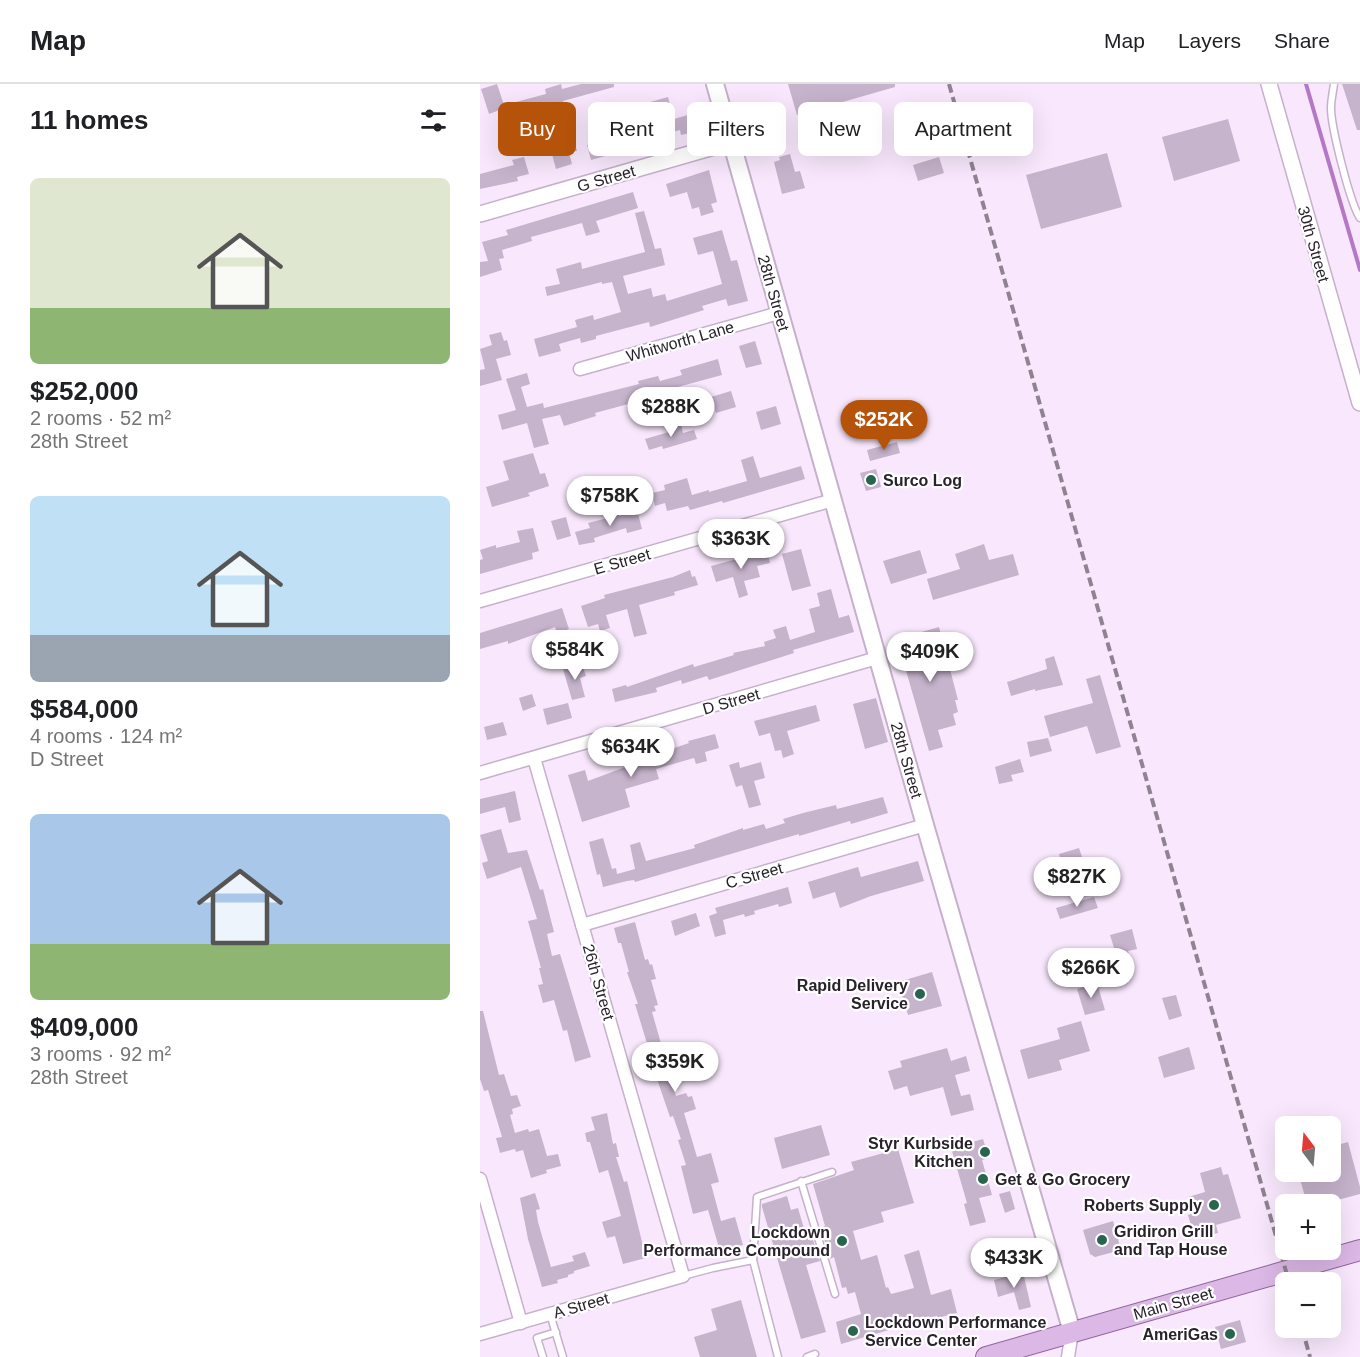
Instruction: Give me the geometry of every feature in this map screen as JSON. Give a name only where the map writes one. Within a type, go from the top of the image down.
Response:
[{"type":"main road","name":"28th Street","points":[[715,84],[720,102]]},
{"type":"main road","name":"28th Street","points":[[736,156],[877,658],[1072,1332]]},
{"type":"main road","name":"Main Street","points":[[998,1356],[1072,1332],[1360,1250]]},
{"type":"street","name":"30th Street","points":[[1269,84],[1360,403]]},
{"type":"street","name":"G Street","points":[[480,214],[687,155]]},
{"type":"street","name":"Whitworth Lane","points":[[580,369],[780,313]]},
{"type":"street","name":"E Street","points":[[480,601],[833,500]]},
{"type":"street","name":"D Street","points":[[480,773],[877,658]]},
{"type":"street","name":"26th Street","points":[[534,758],[683,1276]]},
{"type":"street","name":"C Street","points":[[582,925],[925,825]]},
{"type":"street","points":[[480,1179],[521,1323]]},
{"type":"street","name":"A Street","points":[[480,1334],[683,1276]]},
{"type":"street","points":[[1068,1357],[1072,1332]]},
{"type":"lane","points":[[1334,84],[1332,122],[1352,200],[1360,218]]},
{"type":"lane","points":[[778,1357],[753,1260],[757,1197],[832,1172]]},
{"type":"lane","points":[[801,1181],[835,1294]]},
{"type":"lane","points":[[683,1276],[753,1260]]},
{"type":"lane","points":[[550,1314],[563,1357]]},
{"type":"lane","points":[[543,1357],[537,1338],[556,1332]]},
{"type":"lane","points":[[807,1357],[815,1354]]},
{"type":"building","points":[[497,84],[503,102],[498,102],[498,111],[489,114],[481,89]]},
{"type":"building","points":[[561,84],[562,89],[581,84],[614,84],[614,87],[563,102],[516,102],[546,94],[545,89]]},
{"type":"building","points":[[788,84],[895,84],[895,87],[842,102],[798,102],[797,115]]},
{"type":"building","points":[[1342,84],[1360,84],[1360,130],[1357,130]]},
{"type":"building","points":[[668,97],[669,102],[650,102]]},
{"type":"building","points":[[687,115],[687,134],[681,135],[680,130],[675,131],[675,119]]},
{"type":"building","points":[[1228,119],[1240,161],[1174,181],[1162,137]]},
{"type":"building","points":[[1107,153],[1122,207],[1041,229],[1026,175]]},
{"type":"building","points":[[790,154],[795,172],[800,171],[805,188],[782,194],[774,162],[780,160],[779,157]]},
{"type":"building","points":[[552,156],[570,156],[572,164],[556,169]]},
{"type":"building","points":[[590,156],[606,156],[591,160]]},
{"type":"building","points":[[524,157],[529,174],[517,177],[518,181],[480,189],[480,174],[514,165],[512,160]]},
{"type":"building","points":[[939,157],[944,173],[918,181],[913,165]]},
{"type":"building","points":[[709,170],[717,202],[711,204],[714,212],[701,216],[699,207],[692,209],[687,192],[670,197],[666,184]]},
{"type":"building","points":[[633,192],[638,208],[596,221],[600,232],[586,236],[582,223],[531,237],[532,241],[502,250],[504,258],[499,259],[502,270],[480,277],[480,262],[488,261],[482,242],[508,235],[506,230]]},
{"type":"building","points":[[644,211],[655,249],[661,248],[665,265],[623,276],[628,294],[651,288],[653,297],[665,294],[667,301],[722,284],[713,251],[698,255],[693,238],[722,230],[731,261],[737,260],[748,301],[728,306],[726,299],[702,306],[704,310],[650,327],[649,322],[596,336],[596,339],[581,343],[580,338],[559,344],[561,351],[539,357],[534,339],[577,327],[575,320],[593,315],[594,320],[621,312],[612,282],[602,284],[602,282],[547,296],[545,287],[560,284],[556,269],[581,262],[582,269],[645,252],[635,213]]},
{"type":"building","points":[[501,332],[504,341],[507,340],[511,355],[496,359],[502,380],[480,386],[480,370],[485,369],[480,349],[492,345],[489,335]]},
{"type":"building","points":[[755,341],[762,364],[746,368],[739,346]]},
{"type":"building","points":[[718,359],[722,375],[674,388],[675,394],[595,413],[596,416],[564,426],[560,415],[542,419],[549,444],[534,448],[527,423],[502,430],[498,415],[516,410],[506,379],[527,373],[530,384],[521,387],[527,407],[543,403],[544,408],[639,384],[638,381],[658,376],[660,381],[682,375],[680,370]]},
{"type":"building","points":[[731,391],[736,407],[716,413],[711,397]]},
{"type":"building","points":[[776,406],[781,424],[761,430],[756,412]]},
{"type":"building","points":[[681,424],[683,433],[694,430],[697,439],[663,449],[662,446],[649,450],[645,439],[669,432],[668,428]]},
{"type":"building","points":[[897,442],[900,453],[870,461],[867,450]]},
{"type":"building","points":[[533,453],[540,474],[545,473],[549,486],[528,493],[530,496],[492,507],[486,487],[509,480],[503,461]]},
{"type":"building","points":[[753,456],[760,478],[801,466],[805,479],[723,503],[722,501],[690,510],[688,506],[667,511],[665,503],[655,506],[652,493],[665,490],[664,485],[687,478],[692,495],[747,481],[741,460]]},
{"type":"building","name":"Surco Log","points":[[876,469],[881,487],[866,491],[860,473]]},
{"type":"building","points":[[637,510],[642,529],[627,533],[626,528],[594,538],[595,542],[579,545],[575,532],[590,528],[588,523],[608,518],[607,514],[618,511],[619,516]]},
{"type":"building","points":[[566,517],[571,536],[557,540],[551,521]]},
{"type":"building","points":[[533,528],[539,551],[532,553],[533,559],[480,574],[480,560],[483,559],[480,550],[520,542],[517,531]]},
{"type":"building","points":[[984,544],[989,560],[1013,554],[1019,575],[933,600],[927,579],[960,569],[955,554]]},
{"type":"building","points":[[801,549],[811,586],[792,591],[782,554]]},
{"type":"building","points":[[767,550],[770,563],[757,566],[760,577],[744,581],[748,595],[739,598],[733,577],[716,582],[711,566],[744,557],[743,554]]},
{"type":"building","points":[[920,550],[927,573],[891,584],[883,561]]},
{"type":"building","points":[[690,570],[698,585],[674,592],[675,595],[639,605],[647,634],[634,637],[627,609],[606,615],[610,628],[600,631],[598,624],[588,627],[581,606],[605,598],[604,595],[673,577]]},
{"type":"building","points":[[831,589],[839,618],[849,615],[854,632],[793,650],[794,653],[709,680],[707,676],[682,684],[681,680],[656,688],[657,692],[615,702],[612,689],[626,685],[627,687],[693,664],[694,667],[734,655],[733,653],[765,646],[764,642],[776,638],[773,630],[786,626],[790,640],[815,632],[809,609],[820,606],[817,593]]},
{"type":"building","points":[[562,608],[569,629],[557,633],[555,627],[508,644],[508,641],[480,649],[480,633]]},
{"type":"building","points":[[939,627],[958,700],[955,700],[958,712],[953,714],[956,725],[938,730],[943,747],[929,751],[897,639]]},
{"type":"building","points":[[1054,656],[1063,685],[1035,691],[1035,689],[1011,696],[1007,682],[1047,669],[1045,659]]},
{"type":"building","points":[[582,664],[586,676],[580,678],[585,697],[572,700],[563,669]]},
{"type":"building","points":[[1100,675],[1121,747],[1096,754],[1087,726],[1050,737],[1044,716],[1093,703],[1086,679]]},
{"type":"building","points":[[532,694],[536,706],[523,711],[519,698]]},
{"type":"building","points":[[876,698],[888,742],[865,749],[853,704]]},
{"type":"building","points":[[568,703],[572,718],[547,725],[543,709]]},
{"type":"building","points":[[816,705],[820,721],[787,731],[794,754],[783,758],[781,750],[775,751],[770,733],[759,736],[754,721]]},
{"type":"building","points":[[503,722],[507,735],[487,740],[484,727]]},
{"type":"building","points":[[715,734],[719,748],[705,752],[707,761],[696,764],[694,758],[656,769],[659,779],[625,789],[630,807],[582,822],[568,775],[585,770],[588,781],[628,766],[626,760],[637,757],[637,760],[689,743],[688,741]]},
{"type":"building","points":[[1048,738],[1052,751],[1030,757],[1027,742]]},
{"type":"building","points":[[1020,759],[1024,772],[1011,775],[1013,781],[999,784],[995,767]]},
{"type":"building","points":[[739,762],[740,768],[761,762],[765,778],[754,781],[761,805],[749,808],[742,785],[736,787],[729,765]]},
{"type":"building","points":[[515,791],[521,820],[509,823],[505,807],[480,814],[480,799]]},
{"type":"building","points":[[883,797],[888,813],[851,824],[850,821],[799,836],[799,834],[635,882],[634,880],[627,881],[603,887],[600,874],[597,875],[589,842],[603,838],[612,869],[616,868],[617,874],[635,869],[630,845],[640,842],[646,861],[695,848],[694,845],[743,828],[743,830],[764,824],[766,829],[785,823],[783,819],[803,813],[836,805],[837,809]]},
{"type":"building","points":[[501,829],[508,853],[527,850],[540,890],[543,889],[554,932],[547,934],[552,956],[560,954],[591,1057],[575,1062],[567,1030],[563,1031],[554,1000],[543,1003],[538,985],[543,984],[539,968],[541,968],[528,921],[537,919],[521,867],[487,879],[482,863],[488,861],[480,835]]},
{"type":"building","points":[[1079,848],[1084,863],[1063,868],[1059,854]]},
{"type":"building","points":[[918,861],[924,881],[871,896],[840,908],[835,892],[813,899],[808,882],[858,867],[861,877]]},
{"type":"building","points":[[788,887],[792,903],[779,907],[778,904],[754,911],[755,914],[745,917],[744,914],[723,920],[726,934],[715,937],[709,916],[717,913],[715,908]]},
{"type":"building","points":[[1094,897],[1098,908],[1060,919],[1056,908]]},
{"type":"building","points":[[696,913],[700,926],[675,936],[671,921]]},
{"type":"building","points":[[635,922],[645,960],[648,959],[650,965],[652,964],[656,979],[651,980],[658,1005],[654,1006],[656,1011],[652,1012],[676,1096],[686,1093],[688,1097],[692,1096],[696,1109],[684,1113],[697,1157],[711,1153],[719,1182],[711,1184],[721,1221],[735,1217],[743,1245],[720,1251],[708,1210],[693,1214],[681,1166],[686,1165],[678,1140],[681,1139],[673,1116],[670,1117],[657,1079],[655,1070],[657,1069],[635,1004],[638,1004],[627,972],[629,972],[621,943],[618,943],[614,928]]},
{"type":"building","points":[[1132,929],[1137,949],[1128,951],[1132,964],[1120,967],[1110,935]]},
{"type":"building","name":"Rapid Delivery Service","points":[[932,972],[942,1006],[908,1015],[898,982]]},
{"type":"building","points":[[1097,983],[1105,1010],[1085,1015],[1077,989]]},
{"type":"building","points":[[1176,995],[1182,1016],[1169,1020],[1162,998]]},
{"type":"building","points":[[480,1011],[483,1011],[499,1075],[504,1074],[511,1096],[517,1095],[521,1106],[512,1109],[513,1114],[510,1115],[515,1133],[528,1129],[529,1132],[539,1129],[547,1156],[558,1154],[561,1166],[546,1170],[547,1173],[531,1178],[523,1150],[516,1152],[515,1149],[500,1153],[496,1138],[502,1137],[488,1090],[484,1091],[480,1079]]},
{"type":"building","points":[[1081,1021],[1090,1051],[1059,1060],[1062,1070],[1028,1079],[1020,1050],[1060,1039],[1057,1028]]},
{"type":"building","points":[[1189,1047],[1195,1069],[1164,1078],[1158,1057]]},
{"type":"building","points":[[947,1048],[951,1061],[966,1056],[970,1071],[955,1075],[961,1096],[970,1094],[974,1110],[951,1116],[943,1087],[910,1096],[907,1086],[894,1090],[888,1071],[902,1067],[900,1061]]},
{"type":"building","points":[[607,1113],[613,1144],[616,1143],[619,1157],[616,1157],[624,1182],[627,1181],[646,1258],[623,1264],[615,1236],[607,1238],[602,1222],[621,1216],[608,1170],[599,1173],[585,1133],[595,1130],[591,1117]]},
{"type":"building","points":[[821,1125],[830,1155],[782,1169],[774,1138]]},
{"type":"building","points":[[983,1139],[989,1158],[982,1160],[992,1195],[979,1198],[986,1222],[970,1226],[964,1204],[967,1203],[951,1148]]},
{"type":"building","points":[[1348,1142],[1360,1194],[1341,1199],[1341,1194],[1304,1194],[1301,1182],[1341,1182],[1341,1144]]},
{"type":"building","name":"Lockdown Performance Compound","points":[[898,1149],[914,1203],[881,1212],[884,1222],[853,1231],[861,1260],[877,1255],[886,1288],[888,1287],[891,1294],[914,1288],[904,1255],[919,1250],[931,1295],[951,1289],[957,1313],[937,1318],[937,1316],[841,1344],[836,1322],[861,1314],[855,1292],[848,1294],[846,1287],[842,1288],[834,1257],[830,1259],[821,1228],[825,1226],[813,1184],[854,1170],[851,1162]]},
{"type":"building","name":"Roberts Supply","points":[[1221,1167],[1223,1175],[1228,1174],[1241,1218],[1216,1225],[1218,1233],[1198,1238],[1198,1235],[1194,1236],[1188,1215],[1193,1213],[1188,1197],[1205,1192],[1200,1173]]},
{"type":"building","points":[[1010,1191],[1015,1209],[1005,1213],[999,1194]]},
{"type":"building","points":[[535,1193],[540,1209],[536,1210],[538,1222],[551,1267],[574,1261],[572,1256],[585,1252],[590,1266],[557,1280],[558,1283],[542,1287],[528,1239],[520,1198]]},
{"type":"building","points":[[787,1196],[791,1210],[798,1208],[805,1232],[810,1231],[820,1261],[806,1265],[826,1332],[801,1339],[762,1207],[762,1204]]},
{"type":"building","name":"Gridiron Grill and Tap House","points":[[1113,1221],[1121,1250],[1095,1257],[1090,1254],[1083,1230]]},
{"type":"building","points":[[1023,1272],[1031,1307],[1019,1310],[1014,1292],[998,1297],[994,1280]]},
{"type":"building","points":[[741,1300],[757,1357],[700,1357],[694,1337],[717,1330],[711,1309]]},
{"type":"building","name":"AmeriGas","points":[[1240,1320],[1246,1342],[1221,1349],[1215,1327]]},
{"type":"waterway","points":[[1306,84],[1360,270]]},
{"type":"railway","points":[[949,84],[1286,1272]]},
{"type":"railway","points":[[1305,1338],[1310,1357]]},
{"type":"place","name":"Surco Log","points":[[871,480]]},
{"type":"place","name":"Rapid Delivery Service","points":[[920,994]]},
{"type":"place","name":"Styr Kurbside Kitchen","points":[[985,1152]]},
{"type":"place","name":"Get & Go Grocery","points":[[983,1179]]},
{"type":"place","name":"Roberts Supply","points":[[1214,1205]]},
{"type":"place","name":"Gridiron Grill and Tap House","points":[[1102,1240]]},
{"type":"place","name":"Lockdown Performance Compound","points":[[842,1241]]},
{"type":"place","name":"Lockdown Performance Service Center","points":[[853,1331]]},
{"type":"place","name":"AmeriGas","points":[[1230,1334]]}]
